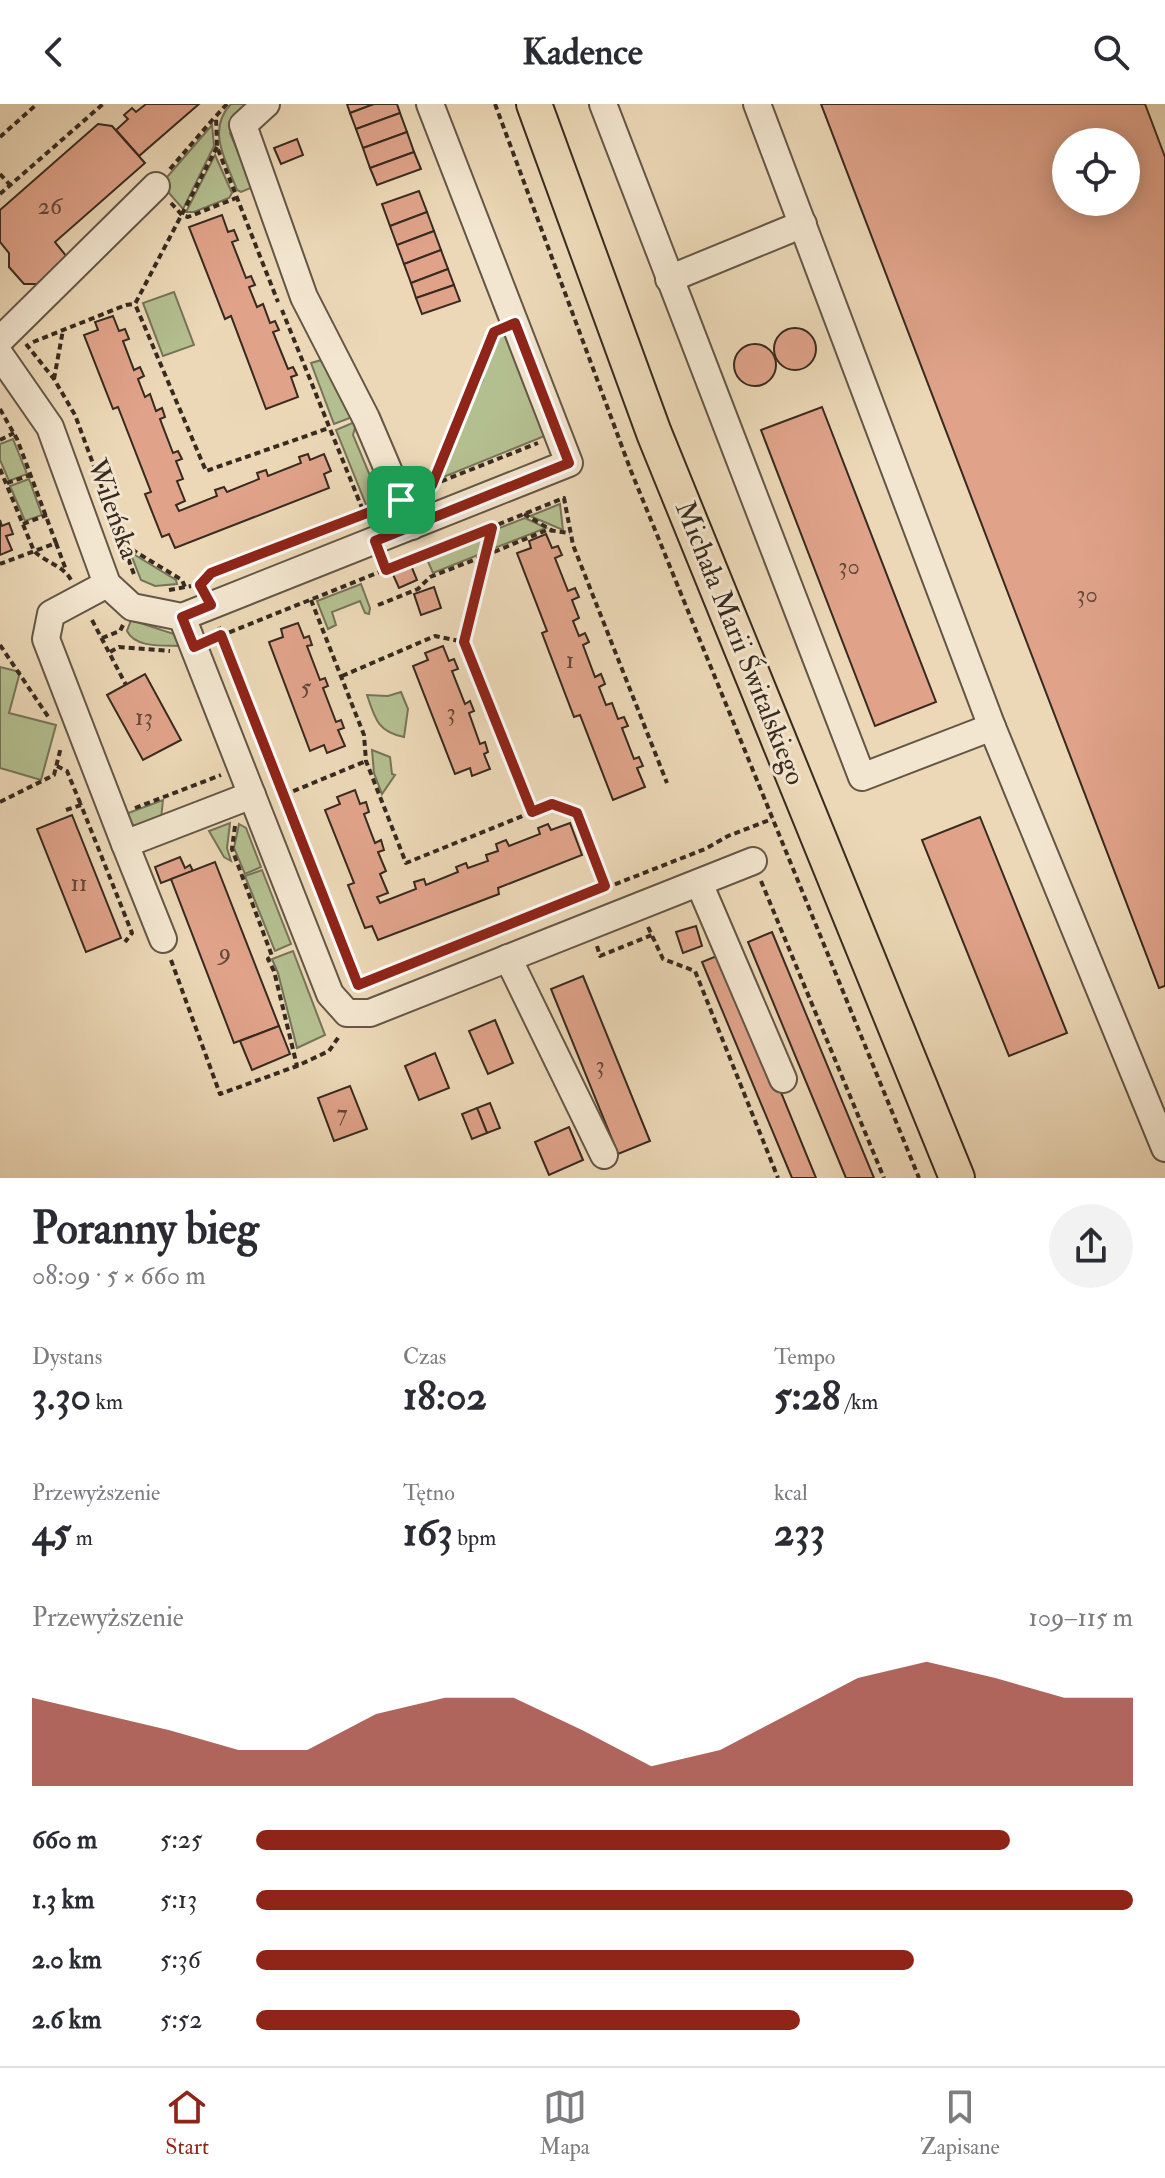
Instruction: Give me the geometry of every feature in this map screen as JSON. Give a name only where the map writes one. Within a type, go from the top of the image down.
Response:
[{"type":"main road","name":"Michała Marii Świtalskiego","points":[[534,104],[654,433],[957,1178]]},
{"type":"street","points":[[266,104],[243,125],[304,297],[366,418],[412,526]]},
{"type":"street","points":[[430,104],[569,463],[182,617],[246,797],[330,994],[347,1013],[370,1013],[753,861]]},
{"type":"street","points":[[603,104],[862,777],[992,727]]},
{"type":"street","points":[[757,104],[992,727],[1165,1148]]},
{"type":"street","points":[[0,340],[156,186]]},
{"type":"street","points":[[669,279],[803,224]]},
{"type":"street","name":"Wileńska","points":[[0,355],[50,427],[107,584],[132,607],[182,617]]},
{"type":"street","points":[[107,584],[51,614],[46,639],[110,832],[163,939]]},
{"type":"street","points":[[110,832],[246,797]]},
{"type":"street","points":[[699,883],[783,1079]]},
{"type":"street","points":[[508,958],[604,1155]]},
{"type":"path","points":[[0,137],[37,104]]},
{"type":"path","points":[[0,194],[103,104]]},
{"type":"path","points":[[227,104],[156,186],[182,215],[188,217],[236,198]]},
{"type":"path","points":[[495,104],[608,415],[919,1178]]},
{"type":"path","points":[[216,116],[217,147],[236,198],[364,513]]},
{"type":"path","points":[[135,304],[217,147]]},
{"type":"path","points":[[0,174],[10,185]]},
{"type":"path","points":[[135,304],[206,471],[329,428]]},
{"type":"path","points":[[27,345],[135,304]]},
{"type":"path","points":[[432,485],[494,332],[515,323]]},
{"type":"path","points":[[54,379],[63,330]]},
{"type":"path","points":[[0,409],[14,433],[67,572],[126,685]]},
{"type":"path","points":[[0,440],[14,433]]},
{"type":"path","points":[[166,590],[200,585],[211,573],[558,435]]},
{"type":"path","points":[[0,469],[34,551],[42,559],[67,572]]},
{"type":"path","points":[[6,483],[31,475]]},
{"type":"path","points":[[110,652],[119,647],[180,651],[194,647],[564,498],[573,545],[667,783]]},
{"type":"path","points":[[524,514],[553,531]]},
{"type":"path","points":[[22,524],[47,515]]},
{"type":"path","points":[[492,528],[464,642],[532,812]]},
{"type":"path","points":[[378,605],[418,589],[430,577],[547,530],[571,533]]},
{"type":"path","points":[[375,541],[386,570]]},
{"type":"path","points":[[0,564],[56,543]]},
{"type":"path","points":[[123,547],[182,580],[185,587]]},
{"type":"path","points":[[311,600],[364,735],[366,761],[406,863],[552,804],[577,813],[605,886]]},
{"type":"path","points":[[211,605],[358,985],[705,849],[728,836],[772,819]]},
{"type":"path","points":[[341,676],[435,636],[464,642]]},
{"type":"path","points":[[0,645],[54,727]]},
{"type":"path","points":[[0,802],[54,775],[62,739]]},
{"type":"path","points":[[284,795],[366,761]]},
{"type":"path","points":[[57,766],[67,771],[81,805],[110,832],[132,933],[125,942]]},
{"type":"path","points":[[110,832],[123,813],[229,772],[246,797],[248,824],[235,819],[232,849],[272,956],[268,959],[274,971],[297,1066]]},
{"type":"path","points":[[66,810],[81,805]]},
{"type":"path","points":[[753,861],[884,1178]]},
{"type":"path","points":[[639,908],[663,959],[695,971],[778,1178]]},
{"type":"path","points":[[163,939],[220,1094],[329,1051],[341,1034],[347,1013]]},
{"type":"green space","points":[[231,104],[259,104],[230,133],[253,187],[241,192],[237,190],[220,146],[220,124]]},
{"type":"green space","points":[[212,125],[214,146],[183,209],[161,184]]},
{"type":"green space","points":[[215,155],[232,193],[229,198],[194,212],[186,212]]},
{"type":"green space","points":[[174,292],[194,345],[163,356],[143,303]]},
{"type":"green space","points":[[509,333],[547,435],[441,478],[439,473],[476,387],[479,388],[483,379],[479,377],[496,338]]},
{"type":"green space","points":[[325,359],[355,416],[334,424],[311,363]]},
{"type":"green space","points":[[357,421],[353,435],[378,495],[388,499],[367,507],[336,430]]},
{"type":"green space","points":[[13,439],[27,474],[9,481],[0,460],[0,444]]},
{"type":"green space","points":[[29,479],[42,515],[25,521],[10,486]]},
{"type":"green space","points":[[560,504],[563,530],[530,516]]},
{"type":"green space","points":[[525,518],[546,528],[487,551],[494,530]]},
{"type":"green space","points":[[488,533],[483,553],[433,573],[426,557]]},
{"type":"green space","points":[[130,552],[176,580],[177,584],[155,586],[141,580]]},
{"type":"green space","points":[[361,584],[370,608],[369,614],[365,613],[360,601],[332,612],[336,625],[328,629],[317,601]]},
{"type":"green space","points":[[131,620],[174,634],[183,646],[137,641],[127,631]]},
{"type":"green space","points":[[0,667],[20,672],[9,713],[56,725],[41,780],[0,768]]},
{"type":"green space","points":[[401,692],[408,709],[404,737],[383,728],[372,711],[367,695],[388,696]]},
{"type":"green space","points":[[372,750],[390,757],[392,774],[395,775],[382,794],[374,773]]},
{"type":"green space","points":[[163,800],[161,819],[149,824],[136,826],[123,815]]},
{"type":"green space","points":[[230,823],[227,848],[231,861],[224,857],[209,831]]},
{"type":"green space","points":[[239,824],[246,828],[261,867],[245,874],[234,848]]},
{"type":"green space","points":[[262,870],[291,944],[275,951],[245,876]]},
{"type":"green space","points":[[293,951],[325,1035],[297,1048],[272,959]]},
{"type":"building","points":[[146,104],[199,104],[139,156],[116,130],[128,119],[124,115],[132,108],[136,112]]},
{"type":"building","points":[[347,104],[374,104],[350,113]]},
{"type":"building","points":[[374,104],[397,104],[400,113],[356,129],[350,113]]},
{"type":"building","points":[[821,104],[1145,104],[1165,157],[1165,986],[1159,988]]},
{"type":"building","points":[[400,113],[407,132],[363,148],[356,129]]},
{"type":"building","points":[[98,124],[112,126],[145,163],[55,242],[67,257],[37,284],[24,284],[9,267],[9,253],[0,242],[0,210]]},
{"type":"building","points":[[407,132],[414,152],[370,168],[363,148]]},
{"type":"building","points":[[297,139],[303,155],[281,164],[274,148]]},
{"type":"building","points":[[414,152],[421,169],[377,185],[370,168]]},
{"type":"building","points":[[419,191],[427,212],[390,226],[382,204]]},
{"type":"building","points":[[427,212],[434,231],[397,245],[390,226]]},
{"type":"building","points":[[222,215],[228,232],[234,230],[238,240],[232,242],[246,278],[251,276],[255,285],[249,287],[257,307],[263,304],[270,323],[275,321],[279,330],[273,332],[288,369],[293,367],[297,375],[291,377],[298,397],[266,409],[231,316],[225,319],[189,227]]},
{"type":"building","points":[[434,231],[441,250],[404,264],[397,245]]},
{"type":"building","points":[[441,250],[448,269],[411,283],[404,264]]},
{"type":"building","points":[[448,269],[454,285],[416,298],[411,283]]},
{"type":"building","points":[[454,285],[460,301],[422,314],[416,298]]},
{"type":"building","points":[[113,316],[119,331],[125,329],[129,339],[123,341],[134,370],[140,367],[144,376],[138,379],[145,397],[150,394],[156,411],[162,408],[165,417],[160,419],[173,453],[178,451],[182,459],[176,461],[183,479],[177,481],[185,501],[176,505],[179,511],[217,496],[215,490],[224,487],[227,492],[259,479],[257,473],[266,470],[268,476],[301,463],[299,457],[308,454],[310,460],[324,454],[331,471],[324,474],[329,488],[175,548],[169,534],[162,537],[145,494],[151,492],[118,407],[113,409],[84,335],[98,330],[95,322]]},
{"type":"building","points":[[795,328],[810,334],[816,349],[810,364],[795,370],[780,364],[774,349],[780,334]]},
{"type":"building","points":[[755,344],[770,350],[776,365],[770,380],[755,386],[740,380],[734,365],[740,350]]},
{"type":"building","points":[[822,407],[936,702],[875,726],[761,430]]},
{"type":"building","points":[[0,520],[2,526],[9,523],[13,534],[6,536],[12,550],[0,555]]},
{"type":"building","points":[[546,534],[552,548],[558,546],[562,555],[555,558],[568,591],[575,588],[579,597],[572,600],[579,618],[573,621],[579,636],[585,633],[589,642],[583,645],[595,677],[601,674],[605,684],[599,687],[606,705],[612,703],[618,719],[624,717],[628,726],[622,728],[634,759],[639,757],[643,766],[637,768],[645,787],[613,800],[580,715],[574,717],[542,633],[547,631],[517,553],[531,548],[529,541]]},
{"type":"building","points":[[410,563],[417,580],[399,588],[391,570]]},
{"type":"building","points":[[434,587],[441,608],[421,615],[414,594]]},
{"type":"building","points":[[298,623],[304,638],[309,636],[312,645],[307,646],[320,680],[325,678],[328,686],[323,688],[336,722],[341,720],[344,728],[338,730],[345,746],[327,753],[324,745],[310,751],[269,642],[283,637],[281,629]]},
{"type":"building","points":[[443,646],[449,661],[454,659],[458,669],[452,671],[465,704],[470,701],[474,711],[469,713],[480,744],[485,742],[488,752],[484,754],[490,769],[472,776],[470,768],[455,774],[413,666],[428,660],[425,653]]},
{"type":"building","points":[[145,674],[181,740],[143,760],[107,695]]},
{"type":"building","points":[[355,790],[360,804],[366,802],[369,812],[364,814],[375,843],[381,840],[384,850],[378,852],[386,871],[380,874],[388,893],[377,897],[380,903],[416,889],[414,882],[424,879],[426,885],[458,872],[456,867],[466,863],[468,868],[488,861],[486,855],[498,851],[496,844],[506,840],[509,846],[540,834],[538,828],[548,824],[551,830],[570,823],[582,855],[498,888],[499,894],[378,940],[372,926],[365,928],[348,885],[354,883],[325,810],[340,804],[337,797]]},
{"type":"building","points":[[72,815],[121,938],[86,952],[37,829]]},
{"type":"building","points":[[980,817],[1067,1033],[1009,1056],[922,840]]},
{"type":"building","points":[[180,857],[185,868],[190,865],[193,871],[161,883],[155,867]]},
{"type":"building","points":[[215,862],[279,1026],[234,1043],[171,879]]},
{"type":"building","points":[[696,926],[702,946],[683,953],[676,932]]},
{"type":"building","points":[[772,932],[874,1178],[846,1178],[748,942]]},
{"type":"building","points":[[724,953],[816,1178],[792,1178],[702,962]]},
{"type":"building","points":[[583,976],[650,1141],[618,1154],[551,989]]},
{"type":"building","points":[[495,1020],[513,1063],[488,1074],[469,1031]]},
{"type":"building","points":[[279,1026],[290,1054],[252,1070],[240,1041]]},
{"type":"building","points":[[435,1053],[449,1088],[419,1100],[405,1066]]},
{"type":"building","points":[[350,1086],[367,1129],[334,1141],[318,1098]]},
{"type":"building","points":[[490,1103],[500,1128],[487,1133],[477,1108]]},
{"type":"building","points":[[477,1108],[487,1133],[472,1139],[462,1114]]},
{"type":"building","points":[[569,1127],[583,1160],[549,1175],[535,1142]]},
{"type":"route","points":[[515,323],[569,463],[375,541],[386,570],[492,528],[464,642],[513,771],[532,812],[552,804],[577,813],[605,886],[358,985],[221,635],[194,647],[182,617],[211,605],[200,585],[211,573],[401,500],[432,485],[494,332],[515,323]]}]
